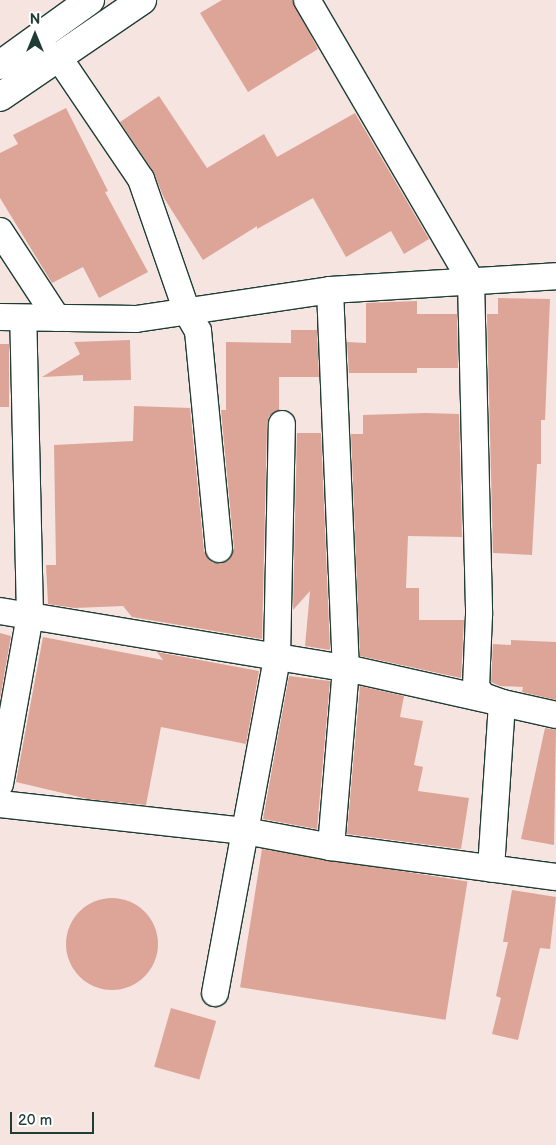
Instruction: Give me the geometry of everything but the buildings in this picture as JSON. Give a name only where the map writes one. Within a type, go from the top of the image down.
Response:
[{"type":"main road","points":[[0,65],[90,0]]},
{"type":"main road","points":[[0,96],[125,4]]},
{"type":"street","points":[[307,0],[471,281],[479,615],[476,687],[483,696],[502,703]]},
{"type":"street","points":[[57,55],[141,178],[187,312],[198,330],[218,549]]},
{"type":"street","points":[[0,231],[57,318]]},
{"type":"street","points":[[0,784],[30,616],[12,317],[136,319],[330,290],[556,276]]},
{"type":"street","points":[[330,290],[346,668],[331,847]]},
{"type":"street","points":[[215,993],[277,657],[282,424]]},
{"type":"street","points":[[0,611],[346,668],[556,715]]},
{"type":"street","points":[[491,868],[502,703]]},
{"type":"street","points":[[0,804],[245,832],[331,847],[556,877]]}]
